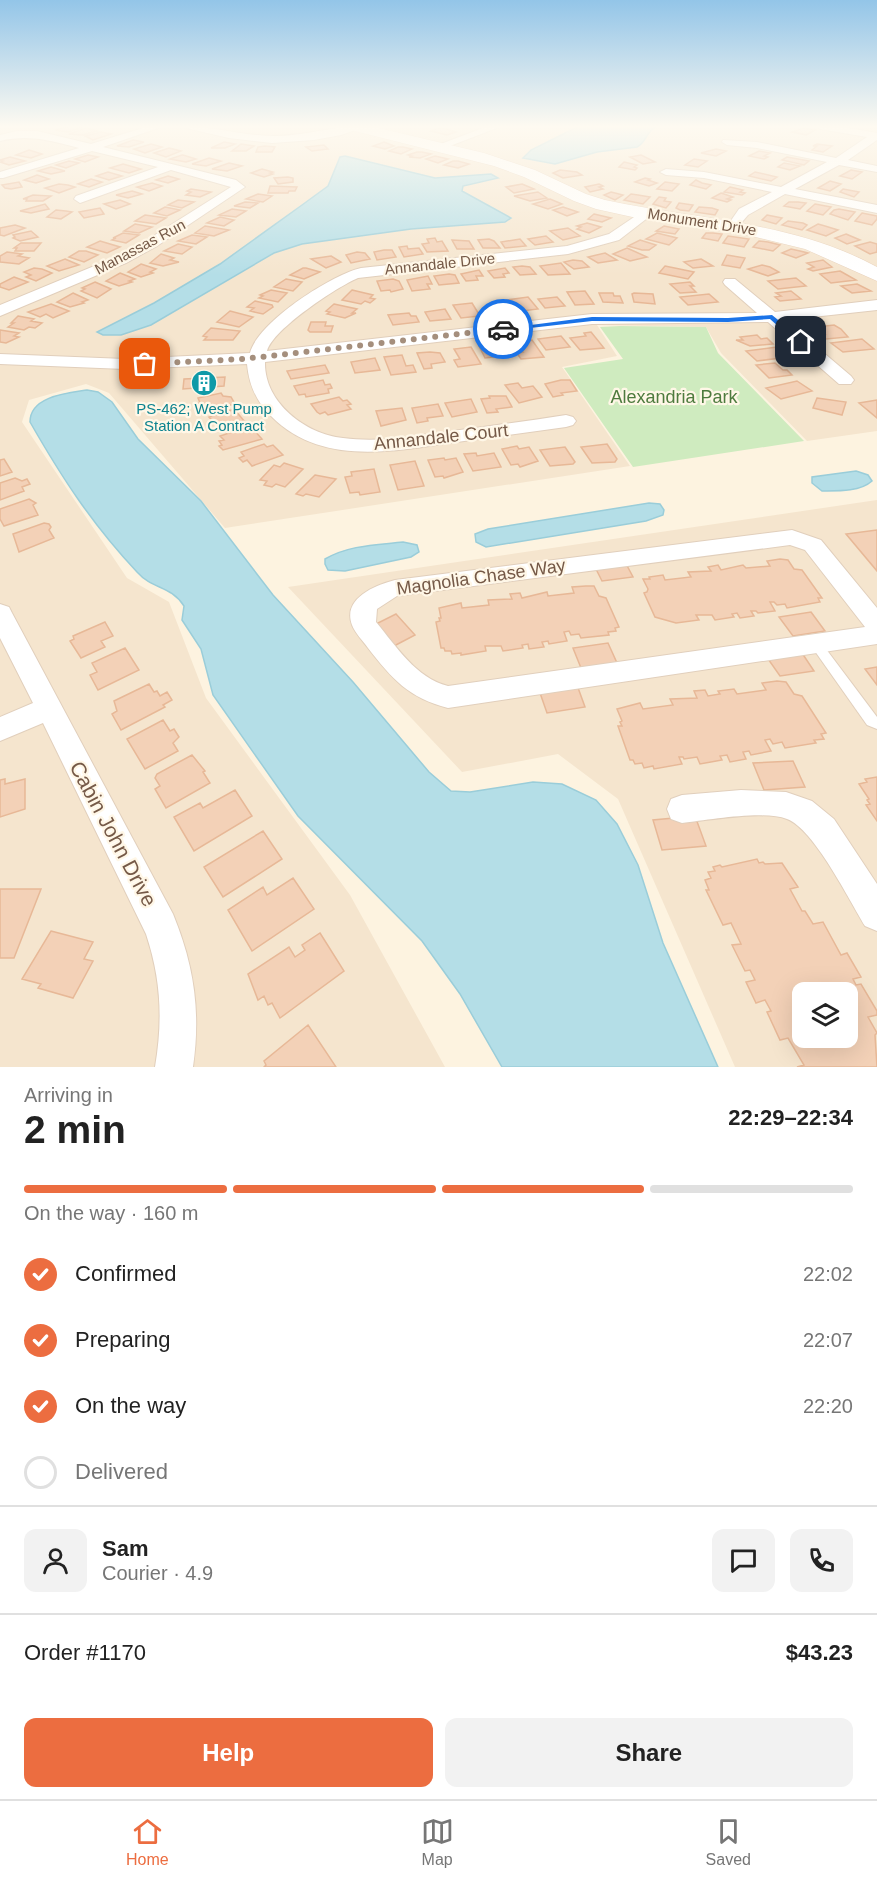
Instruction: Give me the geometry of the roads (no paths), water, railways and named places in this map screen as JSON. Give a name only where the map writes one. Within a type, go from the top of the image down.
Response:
[{"type":"street","points":[[80,199],[145,176]]},
{"type":"street","name":"Manassas Run","points":[[0,311],[95,272],[144,248],[243,185],[205,176]]},
{"type":"street","name":"Monument Drive","points":[[534,176],[586,201],[773,234],[814,244],[848,258],[877,275]]},
{"type":"street","points":[[708,176],[877,209]]},
{"type":"street","points":[[737,228],[736,222],[743,212],[810,176]]},
{"type":"street","name":"Annandale Drive","points":[[257,357],[261,347],[276,327],[343,278],[362,272],[567,250],[614,237],[646,213]]},
{"type":"street","points":[[730,282],[845,380]]},
{"type":"street","points":[[0,359],[125,364],[257,357],[592,319],[728,320],[877,305]]},
{"type":"street","name":"Annandale Court","points":[[257,357],[259,381],[265,395],[284,420],[307,435],[327,441],[358,446],[408,444],[566,421]]},
{"type":"street","name":"Magnolia Chase Way","points":[[877,625],[813,545],[792,537],[394,588],[374,596],[365,606],[362,616],[364,624],[415,685],[428,693],[448,697],[877,635]]},
{"type":"street","name":"Cabin John Drive","points":[[0,613],[48,710],[156,914],[171,949],[179,991],[180,1038],[174,1067]]},
{"type":"street","points":[[0,729],[48,710]]},
{"type":"street","points":[[682,809],[779,803],[796,808],[812,818],[823,829],[877,914]]},
{"type":"lane","points":[[816,644],[872,721],[877,724]]},
{"type":"water","points":[[332,176],[426,176],[435,178],[494,176],[498,178],[463,186],[462,191],[511,218],[505,222],[411,229],[302,244],[274,253],[151,325],[121,335],[103,335],[97,332],[154,303],[220,264],[328,186]]},
{"type":"water","points":[[87,390],[98,392],[112,402],[138,439],[201,501],[273,595],[353,682],[429,772],[451,791],[470,792],[533,782],[562,784],[596,800],[617,824],[638,865],[663,943],[718,1067],[502,1067],[460,994],[422,941],[298,816],[213,695],[201,649],[182,620],[184,606],[179,599],[149,582],[137,572],[92,518],[54,462],[30,422],[32,413],[36,406],[51,397]]},
{"type":"water","points":[[856,471],[868,475],[872,481],[855,489],[834,491],[822,491],[812,483],[812,477]]},
{"type":"water","points":[[649,503],[660,504],[664,510],[663,515],[646,521],[486,547],[476,542],[475,534],[488,529]]},
{"type":"water","points":[[403,542],[417,545],[419,552],[411,557],[345,571],[328,570],[325,564],[325,559],[344,551],[363,546]]},
{"type":"place","name":"PS-462; West Pump Station A Contract","points":[[204,383]]},
{"type":"park label","name":"Alexandria Park","points":[[674,397]]}]
